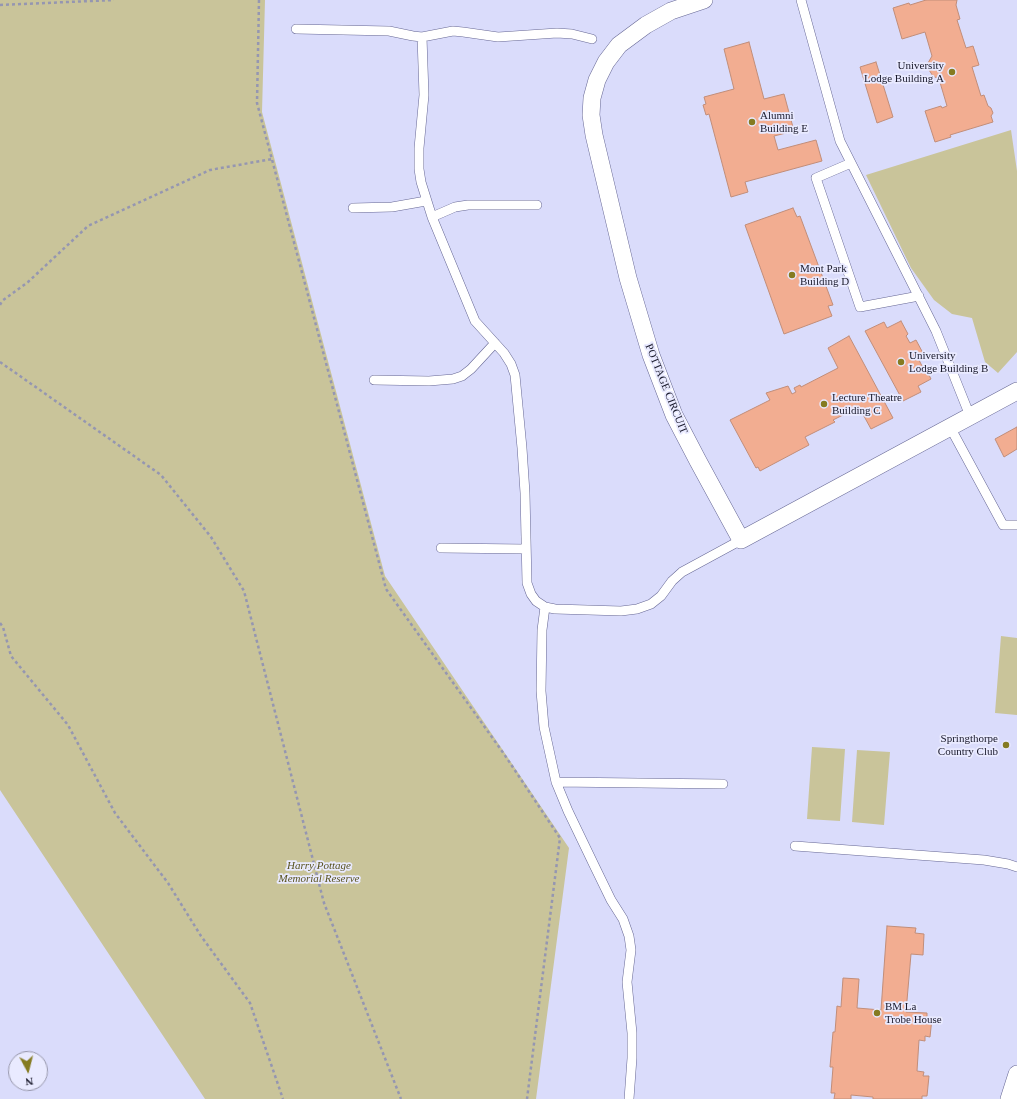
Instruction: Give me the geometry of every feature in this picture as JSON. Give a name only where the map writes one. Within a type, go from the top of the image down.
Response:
[{"type":"street","name":"POTTAGE CIRCUIT","points":[[704,0],[671,11],[619,45],[606,62],[597,80],[592,98],[591,115],[594,135],[624,264],[652,355],[674,415],[741,540]]},
{"type":"street","points":[[741,540],[1017,391]]},
{"type":"street","points":[[1010,1099],[1017,1074]]},
{"type":"lane","points":[[801,0],[840,141],[936,330],[970,416]]},
{"type":"lane","points":[[296,29],[389,31],[422,37],[454,31],[498,37],[557,33],[572,34],[592,39]]},
{"type":"lane","points":[[422,37],[424,96],[419,148],[419,169],[426,201],[475,321],[504,353],[511,364],[517,390],[525,493],[527,584],[531,594],[536,601],[544,607],[555,609],[621,611],[637,609],[651,604],[661,596],[672,581],[682,572],[741,540]]},
{"type":"lane","points":[[851,163],[816,178],[860,307],[919,296]]},
{"type":"lane","points":[[352,208],[392,207],[426,201]]},
{"type":"lane","points":[[432,216],[455,207],[468,205],[537,205]]},
{"type":"lane","points":[[374,380],[429,381],[453,379],[462,376],[471,369],[495,343]]},
{"type":"lane","points":[[950,427],[1003,525],[1017,525]]},
{"type":"lane","points":[[442,548],[526,549]]},
{"type":"lane","points":[[544,607],[541,691],[544,727],[556,782],[568,811],[623,920],[629,936],[631,950],[627,982],[632,1033],[629,1099]]},
{"type":"lane","points":[[556,782],[723,784]]},
{"type":"lane","points":[[795,846],[984,860],[1017,867]]},
{"type":"path","points":[[0,5],[114,0]]},
{"type":"path","points":[[259,0],[257,103],[386,589],[504,754],[560,838],[527,1099]]},
{"type":"path","points":[[0,305],[2,301],[28,282],[88,226],[210,170],[272,159]]},
{"type":"path","points":[[0,362],[161,475],[211,537],[244,591],[324,903],[401,1099]]},
{"type":"path","points":[[0,623],[3,627],[11,656],[68,725],[116,813],[168,883],[201,936],[250,1003],[283,1099]]},
{"type":"green space","name":"Harry Pottage Memorial Reserve","points":[[0,0],[265,0],[262,112],[385,576],[569,848],[536,1099],[205,1099],[0,790]]},
{"type":"green space","points":[[1011,130],[1017,171],[1017,352],[998,373],[985,362],[972,318],[952,314],[934,300],[911,268],[866,175]]},
{"type":"green space","points":[[1001,636],[1017,638],[1017,715],[995,713]]},
{"type":"green space","points":[[812,747],[845,749],[840,821],[807,819]]},
{"type":"green space","points":[[857,750],[890,752],[884,825],[852,822]]},
{"type":"building","name":"University Lodge Building A","points":[[926,0],[957,0],[956,5],[960,19],[957,20],[966,48],[973,46],[979,65],[972,67],[981,96],[984,95],[988,106],[991,108],[993,113],[991,116],[993,122],[950,135],[951,137],[935,142],[925,111],[941,106],[942,108],[947,106],[939,79],[933,76],[929,70],[928,63],[932,56],[925,32],[902,39],[893,8]]},
{"type":"building","name":"Alumni Building E","points":[[749,42],[764,99],[784,94],[794,131],[774,136],[778,150],[816,140],[822,161],[745,182],[748,192],[731,197],[709,114],[706,115],[703,105],[706,104],[704,97],[734,89],[724,49]]},
{"type":"building","points":[[876,62],[893,117],[877,123],[860,67]]},
{"type":"building","name":"Mont Park Building D","points":[[793,208],[797,217],[800,216],[833,305],[828,306],[832,316],[784,334],[745,225]]},
{"type":"building","name":"University Lodge Building B","points":[[901,321],[908,334],[906,336],[910,343],[916,340],[924,355],[918,358],[922,366],[924,365],[931,379],[918,386],[921,392],[903,401],[865,331],[884,322],[887,328]]},
{"type":"building","name":"Lecture Theatre Building C","points":[[849,336],[893,418],[871,429],[859,407],[833,420],[835,422],[805,437],[809,445],[760,471],[758,467],[756,468],[730,420],[770,400],[766,393],[788,386],[792,394],[796,392],[794,388],[800,385],[801,387],[838,368],[828,348]]},
{"type":"building","points":[[1017,427],[1017,449],[1004,457],[995,439]]},
{"type":"building","name":"BM La Trobe House","points":[[887,926],[916,928],[915,933],[924,934],[923,955],[911,954],[906,1012],[927,1013],[927,1018],[932,1018],[930,1037],[925,1036],[925,1041],[919,1040],[917,1071],[924,1072],[923,1076],[929,1076],[927,1096],[922,1096],[922,1099],[873,1099],[873,1097],[851,1095],[851,1099],[834,1099],[835,1093],[831,1093],[833,1067],[830,1067],[837,1006],[841,1007],[843,978],[859,979],[857,1008],[881,1010]]},
{"type":"place","name":"University Lodge Building A","points":[[952,72]]},
{"type":"place","name":"Alumni Building E","points":[[752,122]]},
{"type":"place","name":"Mont Park Building D","points":[[792,275]]},
{"type":"place","name":"University Lodge Building B","points":[[901,362]]},
{"type":"place","name":"Lecture Theatre Building C","points":[[824,404]]},
{"type":"place","name":"Springthorpe Country Club","points":[[1006,745]]},
{"type":"place","name":"BM La Trobe House","points":[[877,1013]]}]
